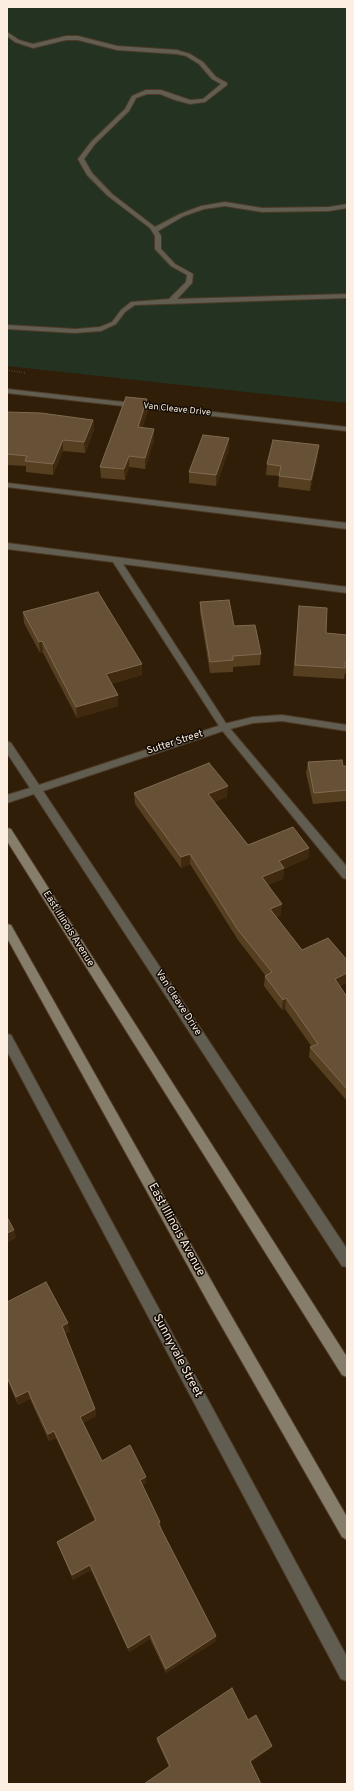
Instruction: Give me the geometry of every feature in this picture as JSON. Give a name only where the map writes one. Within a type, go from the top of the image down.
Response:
[{"type":"main road","name":"East Illinois Avenue","points":[[7,832],[347,1370]]},
{"type":"main road","name":"East Illinois Avenue","points":[[7,928],[219,1308],[347,1532]]},
{"type":"street","points":[[7,34],[17,41],[33,46],[66,38],[78,38],[116,48],[178,52],[188,55],[201,63],[214,78],[225,84],[205,100],[190,102],[177,100],[161,92],[146,92],[134,97],[127,110],[93,143],[81,159],[89,174],[110,195],[152,226],[158,236],[158,249],[173,265],[190,274],[189,283],[171,301]]},
{"type":"street","points":[[154,230],[203,206],[225,204],[262,210],[329,209],[347,206]]},
{"type":"street","points":[[7,327],[75,331],[102,329],[114,323],[123,310],[133,303],[347,296]]},
{"type":"street","name":"Van Cleave Drive","points":[[7,391],[347,429]]},
{"type":"street","points":[[7,485],[347,526]]},
{"type":"street","points":[[7,546],[347,590]]},
{"type":"street","points":[[116,560],[224,727],[347,875]]},
{"type":"street","name":"Sutter Street","points":[[7,799],[224,727],[253,720],[282,718],[347,728]]},
{"type":"street","name":"Van Cleave Drive","points":[[7,745],[347,1261]]},
{"type":"street","name":"Sunnyvale Street","points":[[7,1039],[347,1672]]},
{"type":"green space","points":[[7,7],[347,7],[347,403],[7,366]]},
{"type":"building","points":[[126,397],[147,399],[138,427],[154,429],[145,458],[129,456],[124,469],[100,467]]},
{"type":"building","points":[[7,412],[41,413],[93,420],[84,442],[63,440],[53,464],[25,461],[27,456],[7,454]]},
{"type":"building","points":[[203,435],[229,438],[216,475],[189,472]]},
{"type":"building","points":[[273,440],[319,445],[311,480],[279,476],[281,466],[267,464]]},
{"type":"building","points":[[98,592],[142,664],[106,674],[118,695],[76,707],[42,641],[39,642],[23,612]]},
{"type":"building","points":[[229,600],[234,626],[255,625],[261,654],[233,656],[233,660],[210,662],[200,602]]},
{"type":"building","points":[[299,606],[327,608],[326,633],[347,635],[347,662],[345,662],[345,668],[295,665]]},
{"type":"building","points":[[342,760],[343,766],[347,766],[347,790],[314,793],[308,762]]},
{"type":"building","points":[[209,763],[228,786],[208,794],[248,845],[293,827],[309,848],[279,861],[284,868],[262,877],[282,904],[270,909],[302,950],[328,938],[347,960],[347,973],[335,979],[347,997],[347,1089],[310,1047],[318,1044],[286,998],[283,1000],[265,976],[272,972],[238,930],[190,854],[181,857],[134,793]]},
{"type":"building","points":[[7,1217],[14,1230],[7,1233]]},
{"type":"building","points":[[46,1282],[68,1323],[62,1326],[95,1409],[80,1417],[102,1461],[130,1445],[146,1477],[140,1480],[160,1522],[158,1523],[216,1636],[166,1669],[150,1634],[128,1648],[90,1565],[72,1575],[57,1542],[96,1520],[54,1431],[48,1434],[28,1391],[16,1397],[7,1377],[7,1302]]},
{"type":"building","points":[[232,1688],[248,1720],[256,1715],[272,1746],[250,1761],[261,1784],[144,1784],[170,1766],[157,1738]]}]
